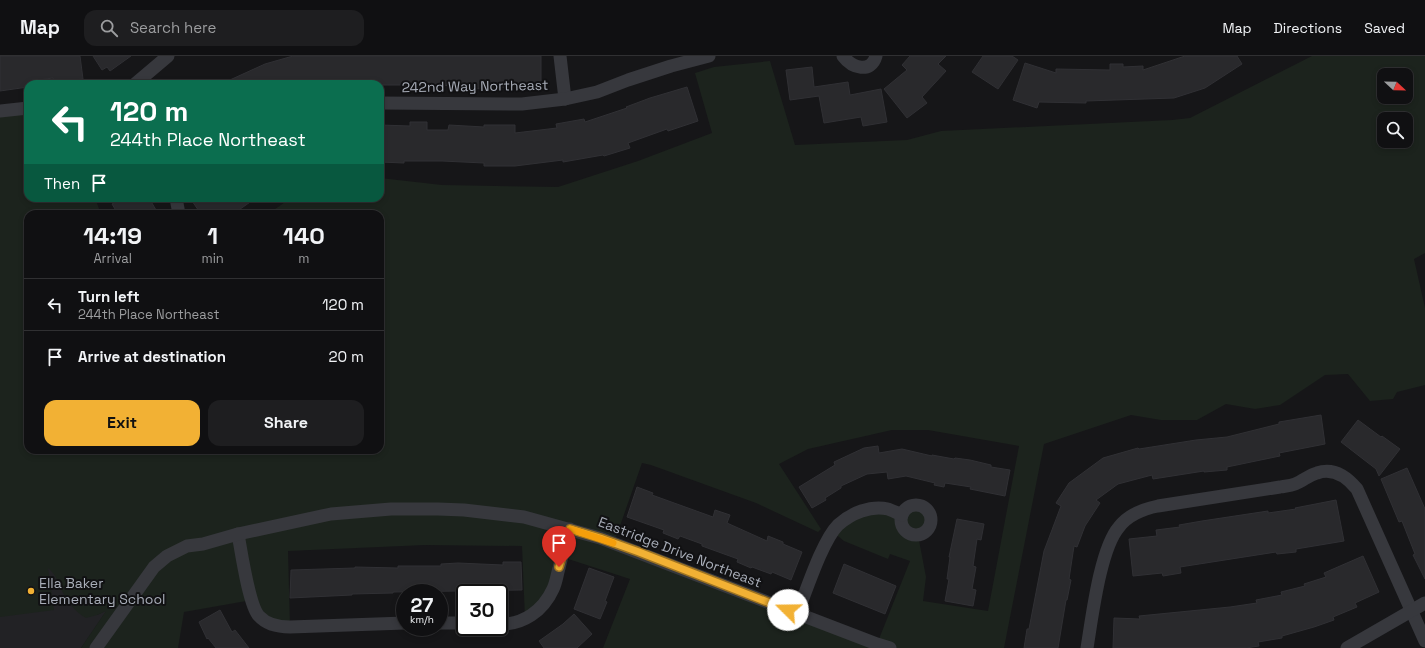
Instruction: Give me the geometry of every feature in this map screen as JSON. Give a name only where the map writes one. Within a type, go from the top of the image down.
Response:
[{"type":"street","points":[[140,80],[168,56]]},
{"type":"street","points":[[560,56],[565,99]]},
{"type":"street","name":"242nd Way Northeast","points":[[384,103],[522,104],[565,99],[597,92],[664,68],[708,56]]},
{"type":"street","points":[[843,56],[848,62],[859,68],[868,66],[876,56]]},
{"type":"street","points":[[0,111],[24,108]]},
{"type":"street","points":[[1086,648],[1096,595],[1107,550],[1112,537],[1119,526],[1130,516],[1144,509],[1158,506],[1296,484],[1318,472],[1325,471],[1336,472],[1343,475],[1357,489],[1425,641]]},
{"type":"street","points":[[798,614],[823,549],[838,525],[857,512],[871,508],[888,509],[902,515]]},
{"type":"street","name":"Eastridge Drive Northeast","points":[[96,648],[154,567],[166,556],[187,546],[203,544],[238,534],[331,514],[391,509],[464,510],[524,517],[570,529],[639,552],[890,648]]},
{"type":"street","points":[[508,624],[520,621],[534,614],[544,603],[554,588],[570,529]]},
{"type":"street","points":[[238,534],[244,569],[252,600],[258,615],[268,622],[278,626],[290,627],[396,623]]},
{"type":"street","points":[[1347,648],[1425,602]]},
{"type":"shaded area","points":[[1312,56],[1425,56],[1425,253],[1414,259],[1425,308],[1425,385],[1397,392],[1393,399],[1370,401],[1348,374],[1325,375],[1280,405],[1255,409],[1226,404],[1197,420],[1161,420],[1131,415],[1044,444],[1004,648],[603,648],[630,579],[562,557],[554,589],[525,619],[522,546],[425,545],[288,551],[290,627],[278,626],[252,600],[184,612],[178,648],[81,648],[106,611],[86,618],[67,600],[56,577],[48,568],[54,610],[0,617],[0,111],[24,108],[24,202],[96,202],[100,210],[24,210],[24,454],[384,454],[384,210],[274,210],[285,202],[384,202],[384,178],[442,185],[558,187],[638,161],[712,133],[695,73],[714,67],[770,61],[795,145],[907,140],[941,131],[1190,118]],"holes":[[[892,430],[928,430],[1019,446],[988,611],[923,601],[926,577],[918,535],[926,531],[930,525],[931,519],[925,509],[920,506],[913,506],[905,510],[848,518],[833,532],[844,541],[888,559],[890,554],[910,561],[877,644],[614,543],[642,463],[756,503],[818,532],[821,529],[779,464],[808,449]]]},
{"type":"shaded area","name":"Ella Baker Elementary School","points":[[0,547],[48,567],[56,575],[60,587],[72,606],[97,615],[107,610],[81,648],[0,648]]},
{"type":"building","points":[[0,56],[80,56],[83,79],[53,80],[53,78],[24,80],[24,88],[0,91]]},
{"type":"building","points":[[93,56],[131,56],[110,71],[107,67],[102,70]]},
{"type":"building","points":[[293,56],[541,56],[541,87],[486,87],[486,89],[462,88],[462,86],[428,85],[428,89],[403,88],[403,85],[384,85],[384,80],[230,80],[265,64]]},
{"type":"building","points":[[910,56],[946,56],[938,64],[946,71],[922,97],[927,103],[907,118],[884,89],[907,70],[902,65]]},
{"type":"building","points":[[983,56],[1012,56],[1018,60],[998,89],[972,72]]},
{"type":"building","points":[[1185,56],[1237,56],[1242,64],[1205,88],[1174,98],[1086,101],[1086,103],[1039,102],[1037,108],[1013,100],[1025,63],[1056,73],[1056,69],[1110,70],[1110,64],[1123,64],[1123,67],[1143,66],[1143,70]]},
{"type":"building","points":[[812,67],[814,87],[848,82],[850,95],[881,89],[887,122],[863,126],[861,117],[824,123],[819,96],[790,100],[786,70]]},
{"type":"building","points":[[687,87],[698,121],[668,131],[667,129],[628,143],[630,148],[604,156],[563,162],[563,160],[515,166],[484,166],[484,163],[442,161],[404,161],[404,163],[384,162],[384,125],[410,126],[410,122],[427,122],[427,130],[448,130],[449,125],[484,127],[484,125],[515,125],[515,133],[557,128],[556,124],[584,119],[585,122],[627,108],[626,107]]},
{"type":"building","points":[[116,202],[151,202],[156,210],[116,210],[112,204]]},
{"type":"building","points":[[193,202],[250,202],[239,210],[198,210]]},
{"type":"building","points":[[1321,415],[1325,444],[1279,453],[1280,456],[1227,467],[1227,470],[1204,471],[1153,479],[1152,475],[1118,484],[1096,500],[1100,503],[1085,526],[1077,547],[1074,546],[1069,579],[1071,580],[1058,648],[1024,648],[1044,551],[1061,506],[1056,503],[1069,483],[1103,458],[1138,448],[1227,437],[1279,424],[1279,422]]},
{"type":"building","points":[[1358,420],[1400,449],[1379,476],[1376,469],[1341,442]]},
{"type":"building","points":[[878,446],[879,453],[902,449],[932,456],[970,460],[991,465],[991,467],[1010,470],[1005,496],[970,489],[971,487],[945,483],[944,487],[934,485],[935,483],[906,476],[888,479],[887,472],[867,474],[841,486],[841,488],[825,498],[826,500],[812,508],[799,487],[835,465],[834,462],[864,448]]},
{"type":"building","points":[[1407,468],[1425,509],[1425,579],[1413,555],[1415,554],[1402,521],[1399,522],[1381,479]]},
{"type":"building","points":[[637,487],[653,493],[652,495],[713,517],[715,510],[730,515],[727,523],[767,541],[768,536],[802,552],[791,580],[772,572],[771,574],[752,567],[751,568],[737,562],[738,559],[702,546],[702,544],[680,536],[678,539],[663,533],[664,530],[627,517]]},
{"type":"building","points":[[1336,500],[1344,541],[1296,549],[1296,552],[1277,554],[1276,552],[1180,567],[1181,573],[1163,576],[1162,573],[1133,576],[1129,539],[1157,536],[1156,530],[1180,527],[1179,525],[1268,511],[1268,513],[1296,509],[1295,508]]},
{"type":"building","points":[[957,519],[984,524],[981,540],[977,539],[973,566],[976,567],[972,589],[976,590],[973,606],[945,601],[949,579],[947,579],[949,557]]},
{"type":"building","points":[[1363,556],[1379,592],[1355,603],[1357,607],[1333,617],[1334,620],[1282,636],[1282,638],[1258,642],[1259,646],[1246,648],[1113,648],[1114,618],[1140,619],[1139,616],[1257,603],[1256,600],[1282,595],[1281,592],[1305,586],[1304,584],[1326,577],[1324,573]]},
{"type":"building","points":[[503,562],[521,562],[522,590],[508,590],[508,584],[456,584],[456,591],[448,591],[448,584],[396,584],[396,592],[393,593],[290,598],[291,570],[355,567],[398,568],[398,566],[441,566],[441,564],[458,563],[503,565]]},
{"type":"building","points":[[844,564],[896,586],[885,614],[833,593]]},
{"type":"building","points":[[589,568],[614,577],[605,601],[607,602],[600,619],[574,609]]},
{"type":"building","points":[[220,610],[232,632],[235,630],[249,648],[216,648],[208,638],[207,639],[199,622]]},
{"type":"building","points":[[574,614],[592,634],[577,648],[544,648],[539,641]]},
{"type":"slow traffic","points":[[567,538],[570,529],[613,543]]},
{"type":"place","name":"Ella Baker Elementary School","points":[[31,591]]},
{"type":"route","points":[[559,567],[570,529],[639,552],[788,610]]}]
